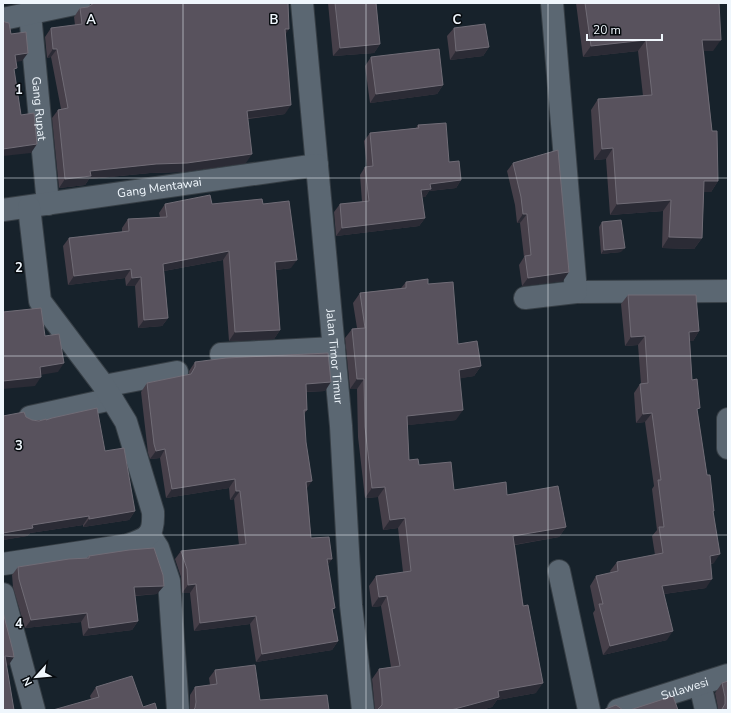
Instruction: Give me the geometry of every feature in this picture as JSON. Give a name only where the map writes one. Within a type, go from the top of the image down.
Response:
[{"type":"street","points":[[3,19],[79,3]]},
{"type":"street","name":"Jalan Timor Timur","points":[[302,3],[341,426],[351,605],[363,710]]},
{"type":"street","points":[[552,3],[576,292]]},
{"type":"street","name":"Gang Rupat","points":[[30,14],[38,205],[40,301],[108,392],[126,422],[153,512],[154,526],[150,534]]},
{"type":"street","name":"Gang Mentawai","points":[[3,210],[316,165]]},
{"type":"street","points":[[525,298],[576,292],[728,291]]},
{"type":"street","points":[[221,354],[334,348]]},
{"type":"street","points":[[30,417],[177,372]]},
{"type":"street","points":[[728,419],[728,448]]},
{"type":"street","points":[[3,564],[128,545],[142,541],[150,534],[158,548],[169,581],[178,710]]},
{"type":"street","points":[[559,571],[589,710]]},
{"type":"street","points":[[3,594],[34,710]]},
{"type":"street","name":"Sulawesi","points":[[618,710],[728,675]]},
{"type":"street","points":[[700,684],[706,710]]},
{"type":"building","points":[[94,3],[288,3],[289,29],[285,29],[291,105],[247,111],[252,154],[187,163],[156,164],[90,171],[91,176],[65,179],[58,110],[68,108],[57,49],[53,49],[51,28],[82,24],[80,8],[88,7]]},
{"type":"building","points":[[335,3],[376,3],[380,44],[340,48]]},
{"type":"building","points":[[585,3],[719,3],[721,40],[702,40],[712,131],[717,131],[718,181],[704,181],[702,238],[669,237],[671,200],[617,204],[613,148],[602,149],[598,99],[652,95],[646,40],[591,46]]},
{"type":"building","points":[[3,21],[9,23],[11,34],[26,32],[28,53],[15,55],[17,68],[14,69],[21,115],[34,113],[37,144],[3,149]]},
{"type":"building","points":[[485,24],[489,47],[456,51],[454,28]]},
{"type":"building","points":[[439,49],[443,85],[376,94],[371,57]]},
{"type":"building","points":[[446,123],[449,162],[459,161],[461,180],[430,184],[431,189],[421,190],[425,218],[342,228],[340,204],[369,201],[365,167],[373,166],[370,133],[419,128],[418,125]]},
{"type":"building","points":[[558,150],[569,272],[528,278],[525,256],[531,255],[527,214],[523,214],[521,197],[513,163]]},
{"type":"building","points":[[210,195],[212,204],[262,199],[263,204],[289,201],[297,260],[275,262],[280,330],[235,332],[229,251],[163,264],[168,318],[144,320],[141,277],[132,278],[131,269],[74,276],[69,238],[129,231],[128,219],[167,217],[165,204]]},
{"type":"building","points":[[621,220],[625,248],[604,250],[602,222]]},
{"type":"building","points":[[428,279],[428,284],[453,282],[458,344],[477,341],[481,366],[459,370],[463,410],[407,416],[409,460],[418,459],[419,465],[451,462],[454,490],[506,482],[507,495],[558,486],[566,527],[513,536],[523,606],[528,605],[543,683],[498,691],[499,697],[451,710],[379,710],[378,709],[382,705],[382,699],[379,669],[400,666],[387,596],[379,597],[376,576],[411,571],[405,518],[390,520],[385,487],[372,488],[365,427],[364,379],[357,379],[352,329],[365,328],[360,293],[406,288],[406,282]]},
{"type":"building","points":[[628,295],[696,295],[699,331],[689,332],[692,380],[697,379],[700,408],[697,409],[707,475],[710,475],[713,511],[720,554],[710,556],[712,579],[662,586],[673,631],[610,646],[599,604],[603,604],[596,576],[618,571],[617,562],[663,553],[659,527],[664,527],[658,480],[661,480],[652,413],[643,414],[640,384],[648,383],[645,336],[631,337]]},
{"type":"building","points":[[41,308],[45,336],[59,334],[64,363],[40,367],[41,377],[3,381],[3,312]]},
{"type":"building","points":[[328,353],[331,382],[306,384],[307,410],[304,410],[306,442],[312,481],[306,482],[311,538],[329,537],[332,559],[327,559],[335,608],[332,609],[338,641],[262,654],[256,616],[200,623],[196,584],[188,585],[187,569],[181,551],[246,544],[240,491],[236,491],[235,479],[172,489],[165,449],[156,451],[154,444],[147,383],[191,374],[195,367],[195,362],[226,358]]},
{"type":"building","points":[[97,408],[105,451],[124,448],[135,511],[89,519],[89,516],[32,525],[33,528],[3,533],[3,416],[24,412],[26,417],[39,421]]},
{"type":"building","points":[[154,548],[163,575],[164,586],[134,587],[138,621],[89,628],[87,613],[31,620],[19,579],[18,567],[69,559],[89,558],[89,556],[129,550]]},
{"type":"building","points":[[3,612],[14,657],[5,656],[14,710],[3,710]]},
{"type":"building","points":[[255,665],[260,700],[327,695],[329,710],[193,710],[196,702],[195,687],[217,684],[215,670]]},
{"type":"building","points":[[132,676],[143,707],[155,703],[157,710],[53,710],[99,697],[96,687]]},
{"type":"building","points":[[728,681],[728,710],[722,710],[725,704],[725,697],[722,683]]},
{"type":"building","points":[[673,696],[678,710],[630,710]]},
{"type":"building","points":[[616,705],[623,710],[603,710]]}]
